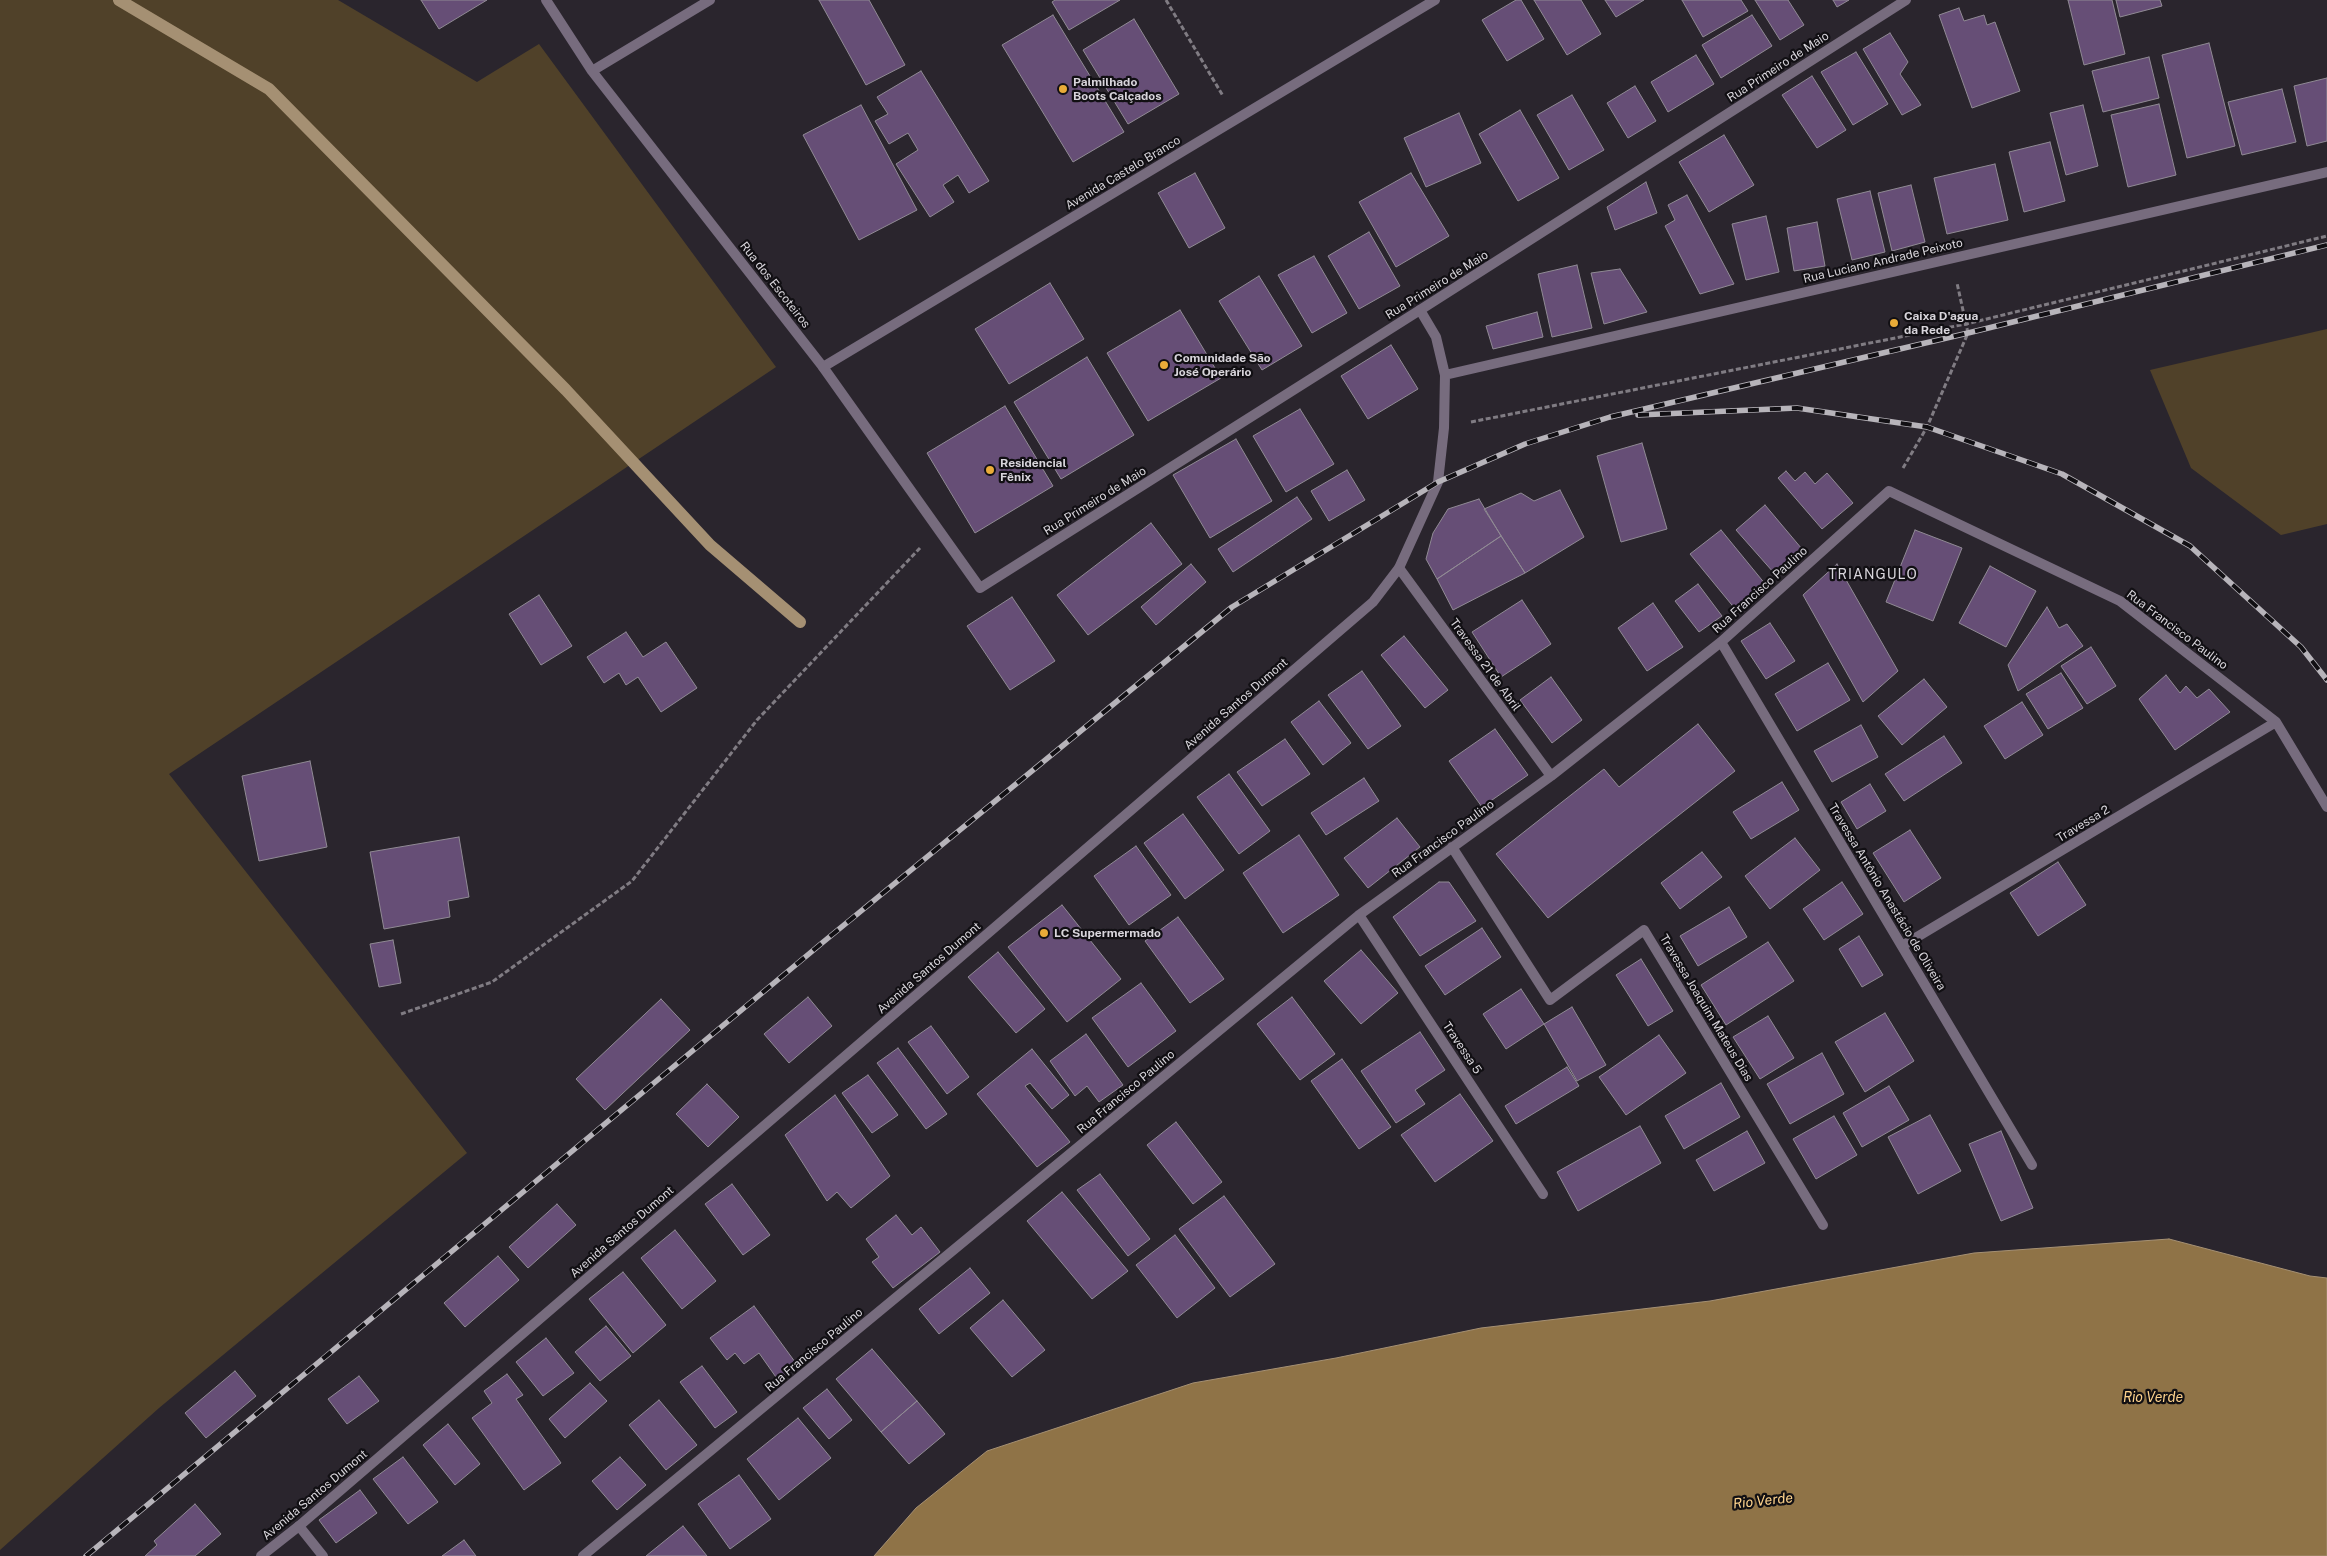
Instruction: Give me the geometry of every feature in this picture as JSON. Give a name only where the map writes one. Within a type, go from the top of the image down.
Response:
[{"type":"street","name":"Rua dos Escoteiros","points":[[546,0],[592,71],[824,368],[980,588]]},
{"type":"street","points":[[592,71],[710,0]]},
{"type":"street","name":"Avenida Castelo Branco","points":[[824,368],[1435,0]]},
{"type":"street","name":"Rua Primeiro de Maio","points":[[980,588],[1906,0]]},
{"type":"street","name":"Rua Luciano Andrade Peixoto","points":[[1446,375],[2327,172]]},
{"type":"street","name":"Avenida Santos Dumont","points":[[261,1556],[300,1526],[1373,602],[1399,568],[1438,482],[1444,428],[1446,375],[1436,337],[1420,310]]},
{"type":"street","name":"Rua Francisco Paulino","points":[[584,1556],[1359,915],[1551,776],[1721,642],[1889,491],[2120,602],[2276,722],[2327,807]]},
{"type":"street","name":"Travessa 21 de Abril","points":[[1399,568],[1551,776]]},
{"type":"street","name":"Travessa Antônio Anastácio de Oliveira","points":[[1721,642],[2032,1165]]},
{"type":"street","name":"Travessa 2","points":[[1902,946],[2276,722]]},
{"type":"street","name":"Travessa Joaquim Mateus Dias","points":[[1452,848],[1550,1000],[1644,930],[1823,1225]]},
{"type":"street","name":"Travessa 5","points":[[1359,915],[1544,1194]]},
{"type":"street","points":[[300,1526],[323,1556]]},
{"type":"path","points":[[1166,0],[1237,119]]},
{"type":"path","points":[[1444,428],[1966,324],[2327,236]]},
{"type":"path","points":[[1914,451],[1927,427],[1968,333],[1952,258]]},
{"type":"path","points":[[401,1014],[492,982],[632,881],[758,720],[917,550],[942,534]]},
{"type":"shaded area","points":[[0,0],[338,0],[477,82],[539,44],[776,367],[169,774],[467,1153],[159,1408],[0,1550]]},
{"type":"shaded area","points":[[2327,329],[2327,524],[2281,535],[2191,468],[2150,370]]},
{"type":"water","name":"Rio Verde","points":[[2169,1239],[2310,1276],[2327,1278],[2327,1556],[874,1556],[916,1508],[987,1451],[1193,1383],[1336,1358],[1481,1328],[1710,1301],[1974,1253]]},
{"type":"building","points":[[421,0],[487,0],[439,29]]},
{"type":"building","points":[[819,0],[869,0],[905,65],[866,85]]},
{"type":"building","points":[[1055,0],[1120,0],[1069,30],[1052,2]]},
{"type":"building","points":[[1516,0],[1521,0],[1544,39],[1507,61],[1482,20]]},
{"type":"building","points":[[1534,0],[1581,0],[1601,34],[1567,55]]},
{"type":"building","points":[[1605,0],[1644,0],[1616,17]]},
{"type":"building","points":[[1682,0],[1741,0],[1748,11],[1703,37]]},
{"type":"building","points":[[1755,0],[1788,0],[1804,25],[1780,40]]},
{"type":"building","points":[[1833,0],[1849,0],[1837,7]]},
{"type":"building","points":[[2068,0],[2112,0],[2125,54],[2084,65]]},
{"type":"building","points":[[2116,0],[2160,0],[2162,6],[2120,17]]},
{"type":"building","points":[[1959,8],[1964,21],[1984,15],[1987,25],[1995,22],[2020,91],[1972,108],[1939,15]]},
{"type":"building","name":"Palmilhado Boots Calçados","points":[[1053,15],[1124,132],[1073,162],[1002,45]]},
{"type":"building","points":[[1752,15],[1772,46],[1721,78],[1702,45]]},
{"type":"building","points":[[1134,19],[1179,94],[1128,124],[1083,50]]},
{"type":"building","points":[[1890,33],[1908,62],[1900,74],[1921,105],[1902,115],[1863,49]]},
{"type":"building","points":[[2209,43],[2235,146],[2187,158],[2162,55]]},
{"type":"building","points":[[1856,52],[1888,104],[1853,125],[1821,72]]},
{"type":"building","points":[[1696,55],[1714,84],[1668,112],[1651,82]]},
{"type":"building","points":[[2149,57],[2159,98],[2103,112],[2092,71]]},
{"type":"building","points":[[921,71],[989,181],[969,193],[958,175],[943,185],[954,202],[930,217],[896,164],[918,150],[908,133],[889,144],[875,121],[888,114],[877,97]]},
{"type":"building","points":[[1812,76],[1846,130],[1817,148],[1782,95]]},
{"type":"building","points":[[2327,78],[2327,141],[2307,146],[2294,86]]},
{"type":"building","points":[[1635,86],[1656,121],[1628,138],[1607,103]]},
{"type":"building","points":[[2282,89],[2296,142],[2242,155],[2228,102]]},
{"type":"building","points":[[1572,95],[1604,150],[1569,170],[1537,115]]},
{"type":"building","points":[[2159,104],[2176,175],[2128,187],[2111,115]]},
{"type":"building","points":[[861,105],[917,210],[859,240],[803,135]]},
{"type":"building","points":[[2083,105],[2098,166],[2066,175],[2050,113]]},
{"type":"building","points":[[1520,110],[1559,178],[1518,201],[1479,134]]},
{"type":"building","points":[[1459,113],[1481,163],[1426,187],[1404,138]]},
{"type":"building","points":[[1724,135],[1754,185],[1709,212],[1679,162]]},
{"type":"building","points":[[2050,142],[2065,201],[2024,212],[2009,152]]},
{"type":"building","points":[[1995,164],[2008,220],[1947,234],[1934,178]]},
{"type":"building","points":[[1195,173],[1225,228],[1189,248],[1158,193]]},
{"type":"building","points":[[1411,173],[1449,236],[1396,267],[1359,202]]},
{"type":"building","points":[[1646,182],[1657,213],[1615,230],[1607,207]]},
{"type":"building","points":[[1911,185],[1925,242],[1892,251],[1878,193]]},
{"type":"building","points":[[1870,191],[1885,252],[1852,260],[1837,199]]},
{"type":"building","points":[[1687,195],[1734,284],[1700,294],[1665,226],[1675,220],[1668,205]]},
{"type":"building","points":[[1766,216],[1779,272],[1746,280],[1732,224]]},
{"type":"building","points":[[1817,222],[1825,266],[1794,271],[1787,228]]},
{"type":"building","points":[[1369,232],[1400,286],[1359,309],[1328,256]]},
{"type":"building","points":[[1314,256],[1347,313],[1312,333],[1278,275]]},
{"type":"building","points":[[1577,265],[1592,328],[1552,337],[1538,274]]},
{"type":"building","points":[[1620,269],[1647,312],[1604,324],[1591,273]]},
{"type":"building","points":[[1259,276],[1302,346],[1262,370],[1219,301]]},
{"type":"building","points":[[1050,283],[1084,339],[1009,384],[975,329]]},
{"type":"building","name":"Comunidade São José Operário","points":[[1180,310],[1221,378],[1148,421],[1107,353]]},
{"type":"building","points":[[1537,312],[1543,337],[1493,349],[1486,326]]},
{"type":"building","points":[[1391,345],[1418,389],[1368,419],[1341,376]]},
{"type":"building","name":"Residencial Fênix","points":[[1087,357],[1134,435],[1061,479],[1014,402]]},
{"type":"building","name":"Residencial Fênix","points":[[1005,406],[1053,486],[975,533],[927,453]]},
{"type":"building","points":[[1300,409],[1334,464],[1286,492],[1253,436]]},
{"type":"building","points":[[1236,439],[1272,501],[1210,538],[1173,475]]},
{"type":"building","points":[[1642,443],[1667,529],[1621,542],[1597,456]]},
{"type":"building","points":[[1347,470],[1365,500],[1329,521],[1311,491]]},
{"type":"building","points":[[1786,471],[1795,481],[1805,472],[1815,484],[1827,473],[1853,503],[1822,529],[1778,478]]},
{"type":"building","points":[[1560,490],[1584,537],[1525,573],[1484,509],[1521,493],[1534,501]]},
{"type":"building","points":[[1297,497],[1312,519],[1233,572],[1218,549]]},
{"type":"building","points":[[1479,499],[1501,536],[1437,579],[1426,559],[1433,533],[1448,509]]},
{"type":"building","points":[[1765,505],[1802,549],[1774,573],[1736,530]]},
{"type":"building","points":[[1151,523],[1182,564],[1088,635],[1057,595]]},
{"type":"building","points":[[1721,530],[1766,585],[1736,610],[1690,554]]},
{"type":"building","points":[[1915,530],[1962,548],[1933,621],[1886,602]]},
{"type":"building","points":[[1501,536],[1525,573],[1453,610],[1437,579]]},
{"type":"building","points":[[1191,564],[1206,582],[1156,625],[1141,607]]},
{"type":"building","points":[[1837,564],[1898,671],[1863,702],[1803,595]]},
{"type":"building","points":[[1990,566],[2036,591],[2006,647],[1959,623]]},
{"type":"building","points":[[1698,584],[1722,616],[1699,632],[1675,601]]},
{"type":"building","points":[[539,595],[572,646],[541,665],[509,614]]},
{"type":"building","points":[[1012,597],[1055,661],[1010,690],[967,626]]},
{"type":"building","points":[[1522,600],[1551,644],[1501,677],[1472,632]]},
{"type":"building","points":[[1653,603],[1683,647],[1647,671],[1618,628]]},
{"type":"building","points":[[2047,607],[2059,628],[2067,624],[2083,646],[2018,691],[2008,665]]},
{"type":"building","points":[[1770,623],[1795,661],[1766,679],[1741,641]]},
{"type":"building","points":[[626,632],[643,657],[666,642],[697,688],[661,712],[638,677],[626,685],[619,673],[604,683],[587,657]]},
{"type":"building","points":[[1404,636],[1448,690],[1425,708],[1381,655]]},
{"type":"building","points":[[2091,647],[2116,686],[2087,704],[2061,666]]},
{"type":"building","points":[[1828,663],[1850,700],[1797,731],[1775,694]]},
{"type":"building","points":[[1362,671],[1401,726],[1368,749],[1328,695]]},
{"type":"building","points":[[2061,673],[2083,708],[2048,729],[2026,694]]},
{"type":"building","points":[[2166,675],[2180,693],[2186,686],[2197,698],[2209,689],[2230,712],[2175,750],[2139,699]]},
{"type":"building","points":[[1551,677],[1582,720],[1552,743],[1520,700]]},
{"type":"building","points":[[1924,679],[1947,707],[1902,745],[1878,716]]},
{"type":"building","points":[[1319,701],[1351,743],[1323,765],[1291,722]]},
{"type":"building","points":[[2022,702],[2043,735],[2005,759],[1984,726]]},
{"type":"building","points":[[1698,724],[1735,771],[1548,918],[1496,854],[1604,769],[1619,787]]},
{"type":"building","points":[[1861,725],[1878,757],[1832,782],[1814,751]]},
{"type":"building","points":[[1495,729],[1528,775],[1482,807],[1449,761]]},
{"type":"building","points":[[1944,736],[1962,763],[1904,801],[1885,774]]},
{"type":"building","points":[[1285,739],[1310,774],[1262,806],[1237,772]]},
{"type":"building","points":[[310,761],[327,847],[259,861],[242,776]]},
{"type":"building","points":[[1229,774],[1270,831],[1239,854],[1197,797]]},
{"type":"building","points":[[1364,778],[1379,801],[1326,835],[1311,813]]},
{"type":"building","points":[[1782,782],[1799,810],[1751,839],[1733,812]]},
{"type":"building","points":[[1870,784],[1886,811],[1857,829],[1841,802]]},
{"type":"building","points":[[1183,814],[1224,870],[1185,899],[1144,843]]},
{"type":"building","points":[[1397,818],[1420,847],[1368,888],[1344,858]]},
{"type":"building","points":[[1910,830],[1941,878],[1904,902],[1873,853]]},
{"type":"building","points":[[1299,835],[1339,895],[1283,933],[1243,873]]},
{"type":"building","points":[[459,837],[469,897],[448,901],[450,917],[384,929],[370,852]]},
{"type":"building","points":[[1795,838],[1820,870],[1770,909],[1745,876]]},
{"type":"building","points":[[1136,846],[1171,895],[1129,925],[1094,876]]},
{"type":"building","points":[[1702,852],[1722,877],[1680,909],[1661,883]]},
{"type":"building","points":[[2058,862],[2086,905],[2038,936],[2010,893]]},
{"type":"building","points":[[1439,882],[1449,882],[1476,921],[1420,956],[1393,917]]},
{"type":"building","points":[[1842,882],[1863,914],[1824,940],[1803,909]]},
{"type":"building","points":[[1062,905],[1121,979],[1067,1022],[1008,947]]},
{"type":"building","points":[[1729,907],[1747,937],[1698,966],[1680,936]]},
{"type":"building","points":[[1178,917],[1224,979],[1190,1003],[1145,941]]},
{"type":"building","points":[[1482,928],[1501,957],[1445,995],[1425,966]]},
{"type":"building","points":[[1859,936],[1883,975],[1862,987],[1839,949]]},
{"type":"building","points":[[393,940],[401,983],[379,987],[370,944]]},
{"type":"building","points":[[1768,942],[1794,981],[1726,1025],[1701,985]]},
{"type":"building","points":[[1361,950],[1398,993],[1361,1024],[1324,981]]},
{"type":"building","points":[[998,952],[1045,1009],[1016,1033],[968,977]]},
{"type":"building","points":[[1641,959],[1673,1011],[1648,1026],[1616,975]]},
{"type":"building","points":[[1141,983],[1176,1031],[1128,1067],[1092,1018]]},
{"type":"building","points":[[1521,989],[1544,1024],[1506,1049],[1483,1014]]},
{"type":"building","points":[[808,997],[832,1026],[789,1063],[764,1034]]},
{"type":"building","points":[[1292,997],[1335,1054],[1300,1080],[1257,1024]]},
{"type":"building","points":[[661,999],[690,1030],[605,1110],[576,1079]]},
{"type":"building","points":[[1572,1007],[1606,1065],[1577,1081],[1544,1024]]},
{"type":"building","points":[[1885,1013],[1914,1061],[1865,1092],[1835,1042]]},
{"type":"building","points":[[1768,1016],[1794,1058],[1760,1079],[1733,1037]]},
{"type":"building","points":[[931,1026],[969,1077],[947,1094],[908,1042]]},
{"type":"building","points":[[1420,1032],[1445,1070],[1415,1090],[1425,1104],[1396,1123],[1361,1071]]},
{"type":"building","points":[[1086,1034],[1123,1085],[1099,1102],[1087,1086],[1075,1096],[1050,1061]]},
{"type":"building","points":[[1659,1035],[1686,1073],[1626,1115],[1599,1077]]},
{"type":"building","points":[[898,1048],[947,1114],[926,1129],[877,1063]]},
{"type":"building","points":[[1032,1049],[1069,1095],[1052,1109],[1030,1083],[1025,1086],[1070,1142],[1037,1167],[977,1094]]},
{"type":"building","points":[[1822,1053],[1844,1094],[1790,1124],[1767,1084]]},
{"type":"building","points":[[1342,1059],[1391,1127],[1359,1149],[1311,1081]]},
{"type":"building","points":[[1567,1067],[1579,1086],[1516,1124],[1505,1106]]},
{"type":"building","points":[[868,1075],[898,1115],[872,1133],[842,1093]]},
{"type":"building","points":[[1721,1083],[1740,1117],[1684,1149],[1665,1116]]},
{"type":"building","points":[[707,1084],[739,1117],[708,1147],[676,1114]]},
{"type":"building","points":[[1889,1086],[1909,1120],[1862,1147],[1843,1113]]},
{"type":"building","points":[[1460,1094],[1493,1141],[1435,1182],[1401,1135]]},
{"type":"building","points":[[835,1095],[890,1176],[851,1208],[837,1192],[827,1201],[785,1135]]},
{"type":"building","points":[[1930,1115],[1961,1171],[1918,1194],[1888,1137]]},
{"type":"building","points":[[1834,1116],[1857,1155],[1816,1179],[1793,1139]]},
{"type":"building","points":[[1176,1122],[1222,1182],[1193,1204],[1147,1145]]},
{"type":"building","points":[[1640,1126],[1661,1163],[1578,1211],[1557,1172]]},
{"type":"building","points":[[1747,1131],[1765,1163],[1714,1191],[1696,1160]]},
{"type":"building","points":[[2001,1131],[2033,1208],[2001,1221],[1969,1144]]},
{"type":"building","points":[[1100,1174],[1150,1239],[1128,1256],[1077,1190]]},
{"type":"building","points":[[732,1184],[770,1235],[743,1255],[705,1204]]},
{"type":"building","points":[[1062,1192],[1128,1271],[1092,1299],[1027,1221]]},
{"type":"building","points":[[1224,1196],[1275,1264],[1230,1297],[1179,1229]]},
{"type":"building","points":[[557,1204],[576,1225],[528,1268],[509,1247]]},
{"type":"building","points":[[896,1215],[912,1235],[921,1227],[940,1252],[893,1288],[872,1262],[879,1257],[866,1239]]},
{"type":"building","points":[[675,1230],[716,1281],[682,1309],[641,1258]]},
{"type":"building","points":[[1175,1235],[1215,1288],[1177,1318],[1136,1265]]},
{"type":"building","points":[[498,1256],[519,1280],[465,1327],[444,1303]]},
{"type":"building","points":[[970,1268],[990,1293],[939,1334],[919,1309]]},
{"type":"building","points":[[623,1272],[666,1325],[633,1353],[589,1299]]},
{"type":"building","points":[[1003,1300],[1045,1350],[1012,1377],[970,1328]]},
{"type":"building","points":[[754,1306],[798,1366],[778,1380],[759,1353],[744,1364],[735,1353],[727,1360],[710,1338]]},
{"type":"building","points":[[606,1326],[631,1356],[600,1381],[575,1352]]},
{"type":"building","points":[[546,1338],[574,1373],[543,1396],[516,1362]]},
{"type":"building","points":[[872,1349],[917,1401],[881,1432],[836,1379]]},
{"type":"building","points":[[702,1366],[737,1412],[715,1428],[680,1382]]},
{"type":"building","points":[[235,1371],[256,1396],[206,1438],[185,1413]]},
{"type":"building","points":[[507,1374],[523,1395],[516,1399],[561,1463],[524,1490],[472,1418],[492,1403],[484,1391]]},
{"type":"building","points":[[359,1376],[379,1401],[347,1424],[328,1399]]},
{"type":"building","points":[[590,1383],[607,1401],[565,1438],[549,1419]]},
{"type":"building","points":[[827,1389],[852,1420],[829,1439],[803,1408]]},
{"type":"building","points":[[659,1400],[697,1445],[666,1470],[629,1425]]},
{"type":"building","points":[[917,1401],[945,1434],[909,1464],[881,1432]]},
{"type":"building","points":[[798,1418],[831,1458],[779,1500],[747,1459]]},
{"type":"building","points":[[448,1424],[480,1464],[455,1485],[423,1445]]},
{"type":"building","points":[[403,1457],[438,1502],[408,1524],[373,1479]]},
{"type":"building","points":[[620,1457],[646,1485],[617,1510],[592,1481]]},
{"type":"building","points":[[739,1475],[771,1519],[730,1549],[698,1504]]},
{"type":"building","points":[[360,1490],[377,1513],[336,1543],[319,1520]]},
{"type":"building","points":[[195,1504],[221,1534],[195,1556],[145,1556],[157,1545],[154,1541]]},
{"type":"building","points":[[683,1526],[707,1556],[646,1556]]},
{"type":"building","points":[[464,1540],[476,1556],[442,1556]]},
{"type":"waterway","points":[[119,0],[269,89],[566,390],[710,545],[800,622]]},
{"type":"railway","points":[[86,1556],[822,943],[1232,607],[1438,482],[1525,444],[1610,417],[1968,333],[2327,245]]},
{"type":"railway","points":[[1638,415],[1797,408],[1927,427],[2062,474],[2190,546],[2301,647],[2327,680]]},
{"type":"place","name":"Palmilhado Boots Calçados","points":[[1063,89]]},
{"type":"place","name":"Caixa D'agua da Rede","points":[[1894,323]]},
{"type":"place","name":"Comunidade São José Operário","points":[[1164,365]]},
{"type":"place","name":"Residencial Fênix","points":[[990,470]]},
{"type":"place","name":"LC Supermermado","points":[[1044,933]]},
{"type":"district","name":"TRIANGULO","points":[[1873,575]]}]
